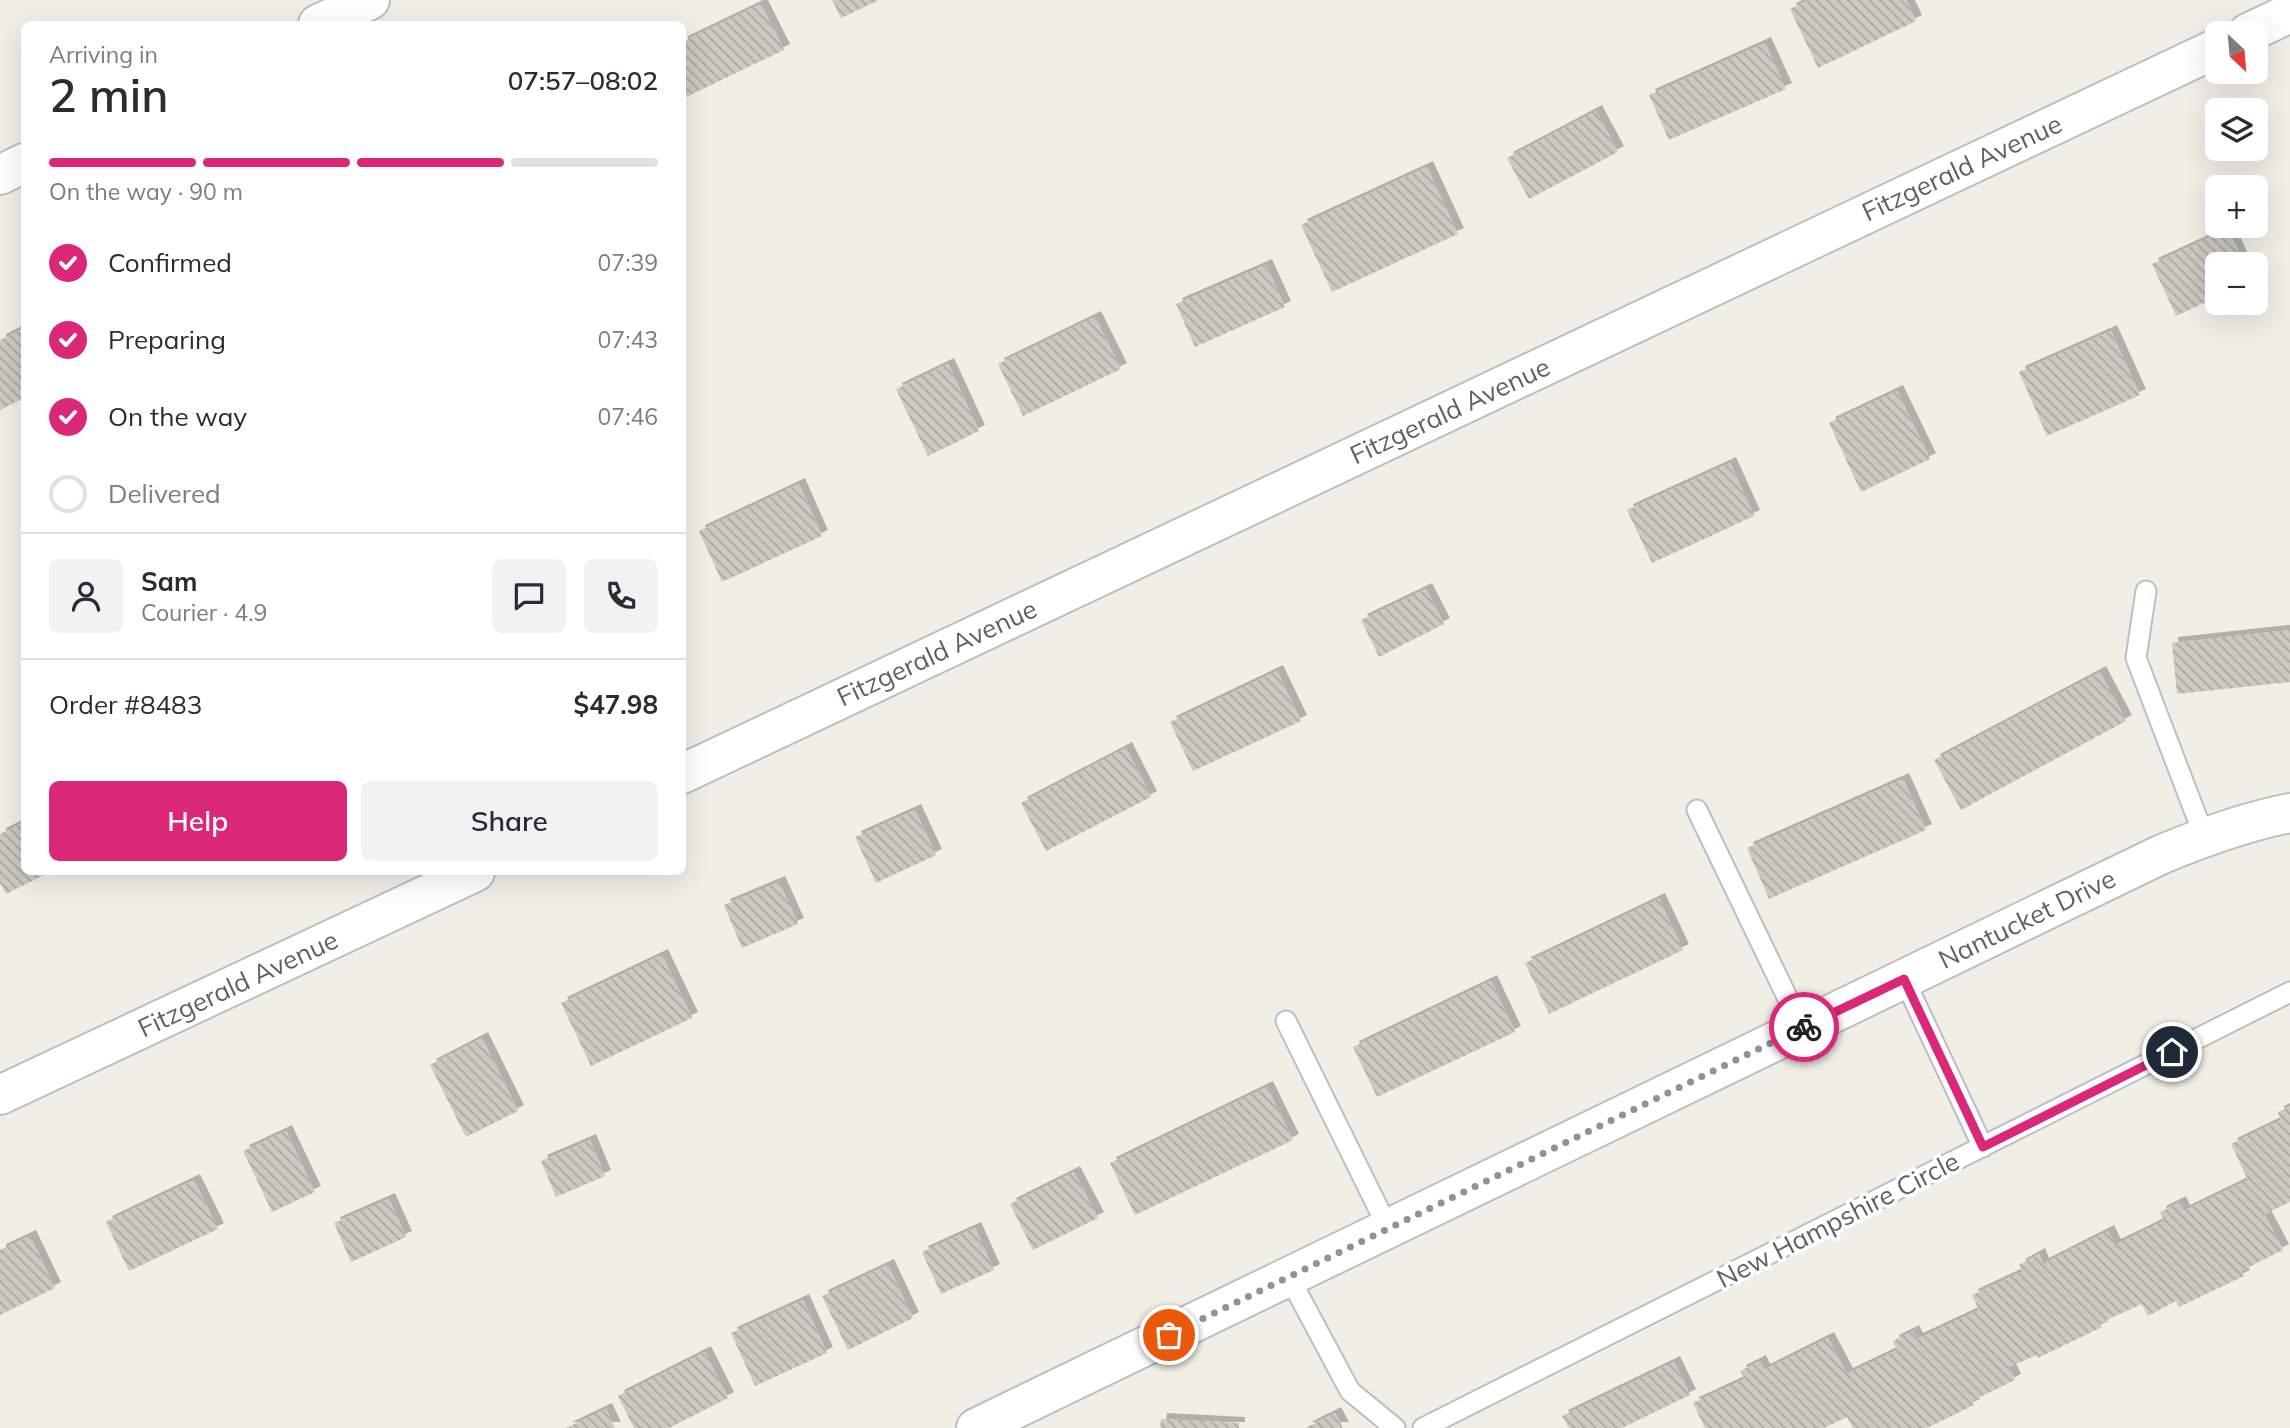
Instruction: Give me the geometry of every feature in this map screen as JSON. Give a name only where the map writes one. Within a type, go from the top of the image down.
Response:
[{"type":"street","points":[[324,21],[370,0]]},
{"type":"street","points":[[2268,23],[2290,13]]},
{"type":"street","name":"Fitzgerald Avenue","points":[[686,772],[2205,54]]},
{"type":"street","points":[[0,175],[21,164]]},
{"type":"street","name":"Nantucket Drive","points":[[976,1428],[2160,855],[2203,836],[2290,813]]},
{"type":"street","name":"Fitzgerald Avenue","points":[[0,1095],[469,875]]},
{"type":"lane","points":[[2146,591],[2136,658],[2203,836]]},
{"type":"lane","points":[[1697,810],[1802,1028]]},
{"type":"lane","points":[[1904,979],[1983,1147]]},
{"type":"lane","name":"New Hampshire Circle","points":[[1423,1428],[2290,992]]},
{"type":"lane","points":[[1286,1021],[1388,1228]]},
{"type":"lane","points":[[1289,1277],[1350,1391],[1395,1428]]},
{"type":"building","points":[[832,0],[879,0],[841,18]]},
{"type":"building","points":[[1809,0],[1906,0],[1916,21],[1818,68],[1790,9]]},
{"type":"building","points":[[761,4],[784,50],[686,97],[686,40]]},
{"type":"building","points":[[1765,43],[1786,89],[1669,140],[1649,95]]},
{"type":"building","points":[[1596,111],[1618,152],[1529,199],[1507,158]]},
{"type":"building","points":[[1427,167],[1458,234],[1332,292],[1301,225]]},
{"type":"building","points":[[2208,238],[2232,238],[2239,252],[2205,252],[2205,303],[2176,316],[2152,264]]},
{"type":"building","points":[[1266,265],[1285,307],[1195,347],[1176,304]]},
{"type":"building","points":[[1095,317],[1121,369],[1023,416],[998,364]]},
{"type":"building","points":[[21,330],[21,400],[0,410],[0,340]]},
{"type":"building","points":[[2111,331],[2140,395],[2047,436],[2019,372]]},
{"type":"building","points":[[948,364],[979,431],[928,456],[896,389]]},
{"type":"building","points":[[1897,391],[1930,459],[1861,492],[1829,423]]},
{"type":"building","points":[[1730,463],[1754,516],[1652,563],[1627,510]]},
{"type":"building","points":[[799,484],[822,536],[722,582],[699,531]]},
{"type":"building","points":[[1426,589],[1444,624],[1379,657],[1361,620]]},
{"type":"building","points":[[2290,630],[2290,682],[2177,694],[2172,643]]},
{"type":"building","points":[[1277,671],[1301,721],[1193,771],[1170,722]]},
{"type":"building","points":[[2100,672],[2126,721],[1961,810],[1934,760]]},
{"type":"building","points":[[1126,748],[1151,797],[1046,851],[1021,803]]},
{"type":"building","points":[[1903,779],[1926,830],[1769,899],[1747,848]]},
{"type":"building","points":[[915,810],[936,855],[876,883],[855,837]]},
{"type":"building","points":[[21,824],[21,875],[44,875],[6,894],[0,883],[0,834]]},
{"type":"building","points":[[779,882],[798,924],[742,948],[724,905]]},
{"type":"building","points":[[1659,899],[1683,950],[1549,1014],[1525,963]]},
{"type":"building","points":[[662,955],[692,1018],[591,1066],[561,1003]]},
{"type":"building","points":[[1491,981],[1515,1032],[1377,1097],[1353,1047]]},
{"type":"building","points":[[482,1038],[518,1111],[466,1137],[430,1065]]},
{"type":"building","points":[[1267,1087],[1293,1140],[1135,1215],[1110,1163]]},
{"type":"building","points":[[2290,1106],[2290,1202],[2264,1214],[2283,1250],[2241,1271],[2244,1276],[2179,1307],[2176,1301],[2148,1316],[2142,1304],[2100,1323],[2102,1327],[2038,1358],[2037,1355],[2009,1367],[2015,1380],[1972,1401],[1974,1405],[1927,1428],[1853,1428],[1847,1417],[1824,1428],[1705,1428],[1693,1403],[1745,1379],[1740,1371],[1760,1361],[1764,1370],[1828,1338],[1847,1374],[1897,1350],[1893,1341],[1913,1331],[1917,1339],[1979,1310],[1972,1295],[2023,1271],[2019,1265],[2039,1254],[2043,1264],[2108,1231],[2115,1245],[2164,1221],[2160,1212],[2180,1202],[2184,1211],[2248,1180],[2231,1144],[2281,1120],[2278,1112]]},
{"type":"building","points":[[286,1131],[315,1192],[272,1212],[243,1151]]},
{"type":"building","points":[[590,1140],[605,1176],[556,1197],[541,1161]]},
{"type":"building","points":[[1074,1172],[1098,1218],[1033,1250],[1010,1204]]},
{"type":"building","points":[[194,1180],[218,1229],[129,1271],[106,1222]]},
{"type":"building","points":[[389,1199],[406,1237],[351,1262],[334,1223]]},
{"type":"building","points":[[975,1228],[994,1270],[941,1294],[922,1252]]},
{"type":"building","points":[[30,1236],[55,1288],[0,1315],[0,1250]]},
{"type":"building","points":[[888,1265],[913,1318],[848,1350],[822,1296]]},
{"type":"building","points":[[803,1300],[827,1353],[755,1386],[731,1333]]},
{"type":"building","points":[[705,1352],[728,1398],[669,1428],[634,1428],[618,1396]]},
{"type":"building","points":[[1674,1362],[1690,1395],[1622,1428],[1569,1428],[1562,1416]]},
{"type":"building","points":[[606,1409],[615,1428],[566,1428]]},
{"type":"building","points":[[1335,1413],[1343,1428],[1305,1428]]},
{"type":"building","points":[[1161,1419],[1239,1423],[1239,1428],[1160,1428]]},
{"type":"way so far","points":[[1169,1335],[1804,1027]]},
{"type":"route","points":[[1804,1027],[1904,979],[1983,1147],[2172,1052]]}]
